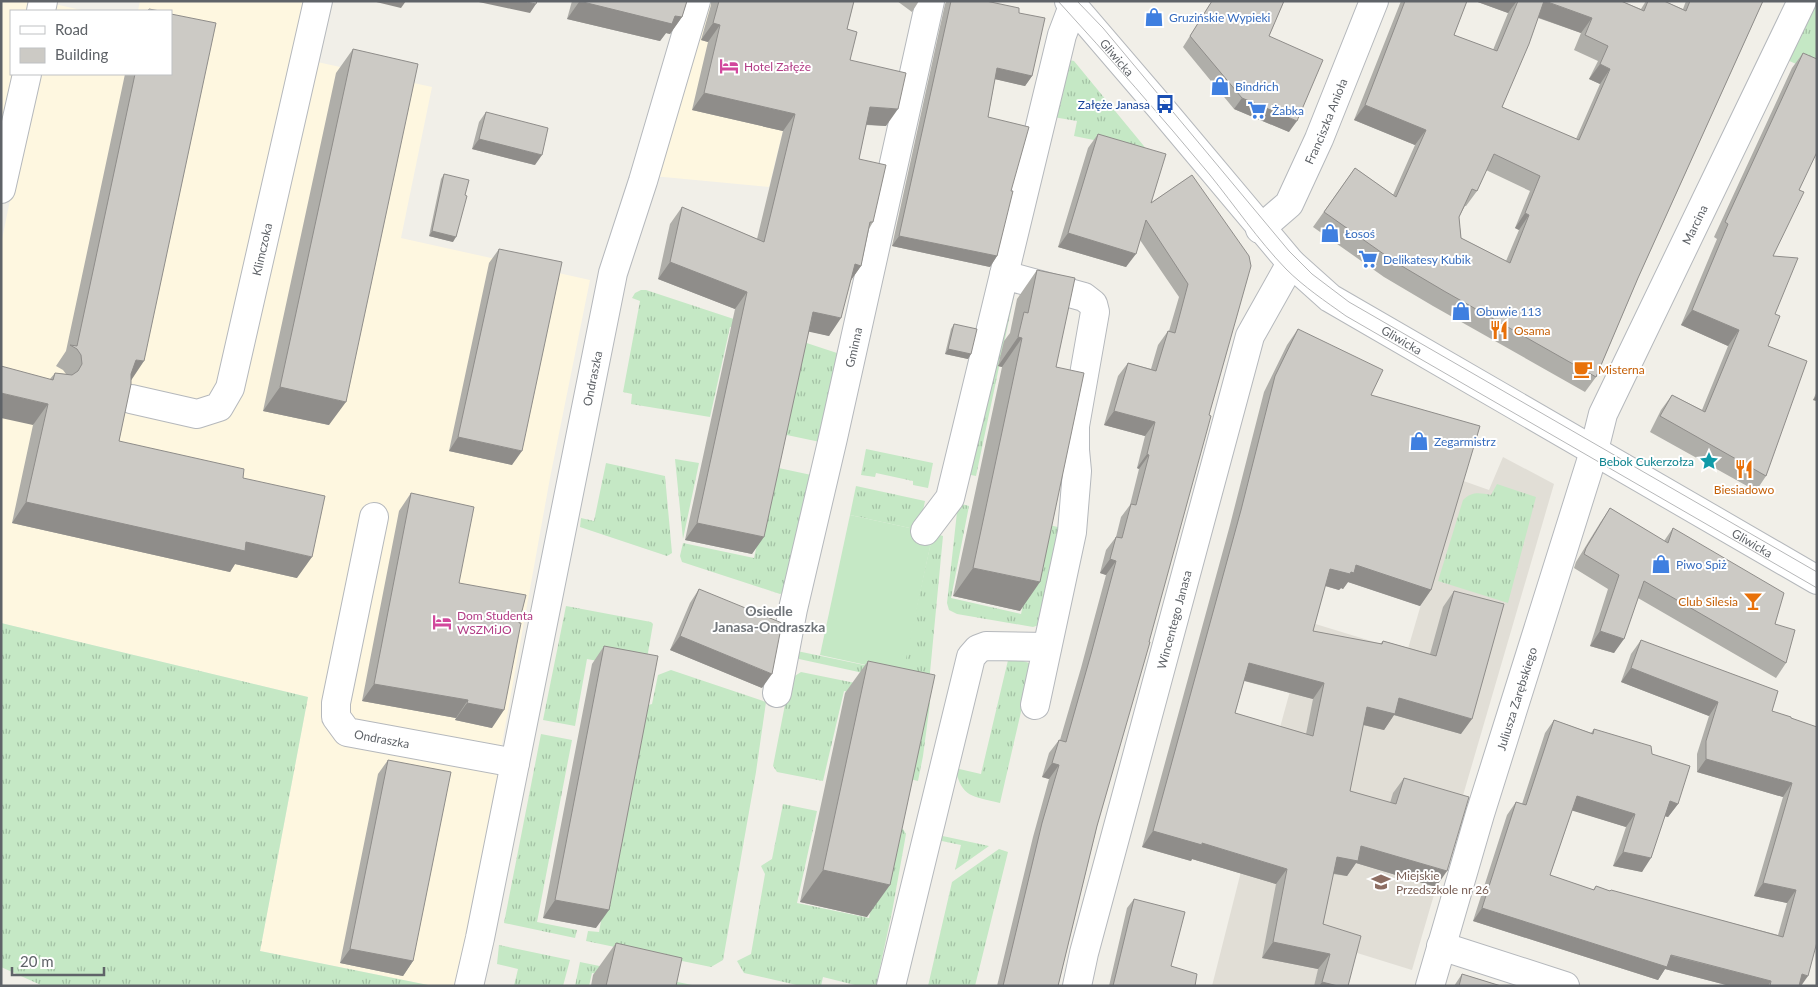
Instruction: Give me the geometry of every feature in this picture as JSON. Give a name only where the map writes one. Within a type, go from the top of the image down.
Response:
[{"type":"street","name":"Klimczoka","points":[[131,399],[197,414],[219,407],[230,388],[318,1]]},
{"type":"street","name":"Ondraszka","points":[[469,986],[613,272],[643,181],[696,1]]},
{"type":"street","name":"Gminna","points":[[777,693],[793,609],[930,1]]},
{"type":"street","name":"Franciszka Anioła","points":[[1260,229],[1289,204],[1319,139],[1374,1]]},
{"type":"street","name":"Marcina","points":[[1594,451],[1602,414],[1802,1]]},
{"type":"street","name":"Gliwicka","points":[[1071,4],[1214,171],[1260,229],[1291,263],[1330,298],[1817,580]]},
{"type":"street","points":[[925,531],[950,498],[1071,4]]},
{"type":"street","points":[[1,189],[7,138],[27,75]]},
{"type":"street","name":"Wincentego Janasa","points":[[1077,986],[1086,943],[1250,336],[1291,263]]},
{"type":"street","points":[[1004,275],[1084,297],[1093,304],[1095,312],[1075,426],[1077,471],[1072,532],[1035,705]]},
{"type":"street","name":"Juliusza Zarębskiego","points":[[1430,986],[1480,814],[1594,451]]},
{"type":"street","name":"Ondraszka","points":[[374,517],[336,703],[336,717],[347,732],[515,763]]},
{"type":"street","points":[[891,986],[971,657],[978,649],[986,646],[1047,646]]},
{"type":"street","points":[[1441,946],[1565,986]]},
{"type":"shaded area","points":[[1,1],[37,1],[35,10],[10,10],[10,75],[20,75],[1,130]]},
{"type":"shaded area","points":[[140,1],[312,1],[299,58],[432,87],[401,238],[590,280],[550,478],[498,766],[503,767],[459,986],[433,986],[260,951],[308,697],[1,623],[1,244],[36,75],[172,75],[172,10],[138,10]]},
{"type":"shaded area","points":[[704,1],[815,1],[769,187],[653,176]]},
{"type":"shaded area","points":[[50,3],[82,10],[48,10]]},
{"type":"shaded area","points":[[1503,457],[1554,484],[1412,970],[1325,943],[1314,986],[1212,986],[1249,840],[1309,622],[1407,652],[1458,479],[1489,490]]},
{"type":"green space","points":[[1817,4],[1817,73],[1787,60]]},
{"type":"green space","points":[[1069,60],[1074,61],[1148,151],[1074,136],[1077,121],[1053,117]]},
{"type":"green space","points":[[646,290],[843,355],[820,442],[782,434],[801,344],[730,327],[710,417],[631,404],[632,394],[623,392],[640,301],[632,298],[635,293]]},
{"type":"green space","points":[[1006,294],[1014,296],[976,476],[961,473]]},
{"type":"green space","points":[[866,449],[933,463],[928,488],[913,485],[913,481],[876,473],[875,477],[861,475]]},
{"type":"green space","points":[[675,459],[699,463],[683,539]]},
{"type":"green space","points":[[606,463],[665,476],[672,553],[667,556],[580,527],[581,518],[594,521]]},
{"type":"green space","points":[[774,467],[816,476],[787,591],[780,594],[682,562],[680,556],[683,543],[754,558]]},
{"type":"green space","points":[[1497,484],[1536,497],[1508,603],[1438,581],[1463,500],[1473,494],[1491,495]]},
{"type":"green space","points":[[856,486],[925,501],[919,530],[850,515]]},
{"type":"green space","points":[[958,503],[969,506],[951,598],[1021,614],[1041,523],[1066,529],[1039,625],[1033,627],[957,614],[949,610],[947,603]]},
{"type":"green space","points":[[850,515],[933,533],[903,673],[820,655]]},
{"type":"green space","points":[[933,533],[943,536],[929,683],[923,686],[799,659],[797,651],[902,673]]},
{"type":"green space","points":[[566,606],[651,622],[653,624],[645,670],[587,659],[575,726],[543,720]]},
{"type":"green space","points":[[1,623],[308,697],[260,951],[433,986],[43,986],[1,967]]},
{"type":"green space","points":[[1009,656],[1032,664],[1000,803],[970,794],[961,785],[955,768],[981,774]]},
{"type":"green space","points":[[671,670],[766,702],[756,772],[723,960],[711,967],[586,941],[588,931],[599,932],[641,707],[652,704],[658,675]]},
{"type":"green space","points":[[801,672],[924,697],[930,703],[918,781],[901,777],[916,707],[844,691],[823,781],[777,772],[773,766],[790,679]]},
{"type":"green space","points":[[541,734],[572,740],[537,922],[577,930],[575,938],[504,923]]},
{"type":"green space","points":[[783,804],[817,811],[797,903],[869,918],[889,826],[903,829],[906,834],[876,986],[859,986],[823,977],[821,986],[801,986],[744,973],[737,961],[751,954],[765,874],[761,866],[772,859]]},
{"type":"green space","points":[[938,835],[989,846],[955,870],[961,845],[937,840]]},
{"type":"green space","points":[[999,849],[1008,852],[975,986],[928,986],[952,882]]},
{"type":"green space","points":[[499,945],[570,960],[563,986],[514,986],[518,969],[497,964]]},
{"type":"green space","points":[[580,962],[697,986],[651,986],[592,973],[589,986],[575,986]]},
{"type":"building","points":[[522,1],[537,1],[536,4]]},
{"type":"building","points":[[579,1],[687,1],[682,17],[675,16],[672,24]]},
{"type":"building","points":[[719,1],[854,1],[847,29],[857,32],[850,60],[906,73],[898,109],[870,107],[859,159],[886,165],[873,222],[870,222],[861,266],[855,264],[841,318],[813,312],[764,537],[697,523],[747,292],[670,262],[682,207],[764,242],[795,114],[704,93],[720,25],[713,23]]},
{"type":"building","points":[[951,1],[986,1],[1019,8],[1019,13],[1045,18],[1032,76],[997,68],[988,117],[1029,127],[1011,191],[1013,191],[997,256],[899,236]]},
{"type":"building","points":[[1212,1],[1284,1],[1269,36],[1323,60],[1297,121],[1242,98],[1190,36]]},
{"type":"building","points":[[1405,1],[1467,1],[1454,35],[1497,51],[1518,1],[1544,1],[1529,44],[1502,107],[1579,140],[1610,69],[1600,64],[1608,46],[1585,35],[1592,18],[1545,1],[1621,1],[1644,11],[1648,1],[1664,1],[1686,11],[1690,1],[1763,1],[1638,278],[1596,377],[1395,262],[1324,212],[1355,168],[1396,197],[1426,130],[1365,105]],"holes":[[[1494,154],[1540,176],[1525,213],[1529,215],[1510,263],[1461,238],[1459,217],[1472,189],[1477,191]]]},
{"type":"building","points":[[172,14],[216,23],[144,361],[136,360],[131,374],[131,384],[119,441],[244,469],[243,478],[325,496],[312,557],[246,542],[245,551],[26,502],[48,404],[1,393],[1,366],[53,380],[55,373],[72,375],[78,371],[82,364],[81,355],[77,349],[70,345],[77,346],[135,75],[172,75]]},
{"type":"building","points":[[353,49],[418,64],[346,402],[280,387]]},
{"type":"building","points":[[1803,53],[1817,59],[1817,152],[1799,190],[1804,192],[1773,256],[1798,258],[1775,314],[1780,316],[1768,346],[1807,361],[1766,476],[1660,416],[1672,395],[1705,412],[1739,330],[1692,310],[1728,224],[1725,222]]},
{"type":"building","points":[[486,112],[548,128],[542,155],[479,139]]},
{"type":"building","points":[[1098,134],[1166,154],[1151,203],[1192,175],[1249,256],[1251,266],[1209,415],[1211,416],[1150,642],[1097,826],[1058,986],[1003,986],[1042,823],[1059,765],[1052,763],[1059,740],[1066,742],[1116,561],[1110,559],[1116,537],[1122,538],[1131,504],[1136,505],[1149,455],[1147,454],[1155,422],[1114,411],[1128,363],[1156,371],[1168,331],[1175,333],[1188,284],[1146,220],[1136,254],[1068,233]]},
{"type":"building","points":[[444,174],[469,180],[465,195],[467,196],[456,237],[432,231]]},
{"type":"building","points":[[499,249],[562,262],[522,451],[458,437]]},
{"type":"building","points":[[1037,270],[1075,278],[1056,367],[1084,373],[1040,582],[973,568],[1022,338],[1018,337],[1024,312],[1028,313]]},
{"type":"building","points":[[954,324],[977,329],[971,354],[948,349]]},
{"type":"building","points":[[1298,329],[1383,370],[1371,395],[1480,426],[1431,590],[1356,565],[1354,573],[1351,572],[1350,574],[1330,569],[1313,631],[1382,644],[1383,641],[1436,656],[1454,591],[1504,604],[1472,719],[1399,698],[1395,714],[1367,707],[1350,791],[1396,804],[1404,778],[1469,797],[1447,871],[1361,846],[1358,861],[1337,857],[1323,924],[1361,936],[1348,986],[1338,986],[1322,982],[1330,954],[1273,942],[1287,869],[1202,843],[1202,845],[1153,831],[1241,510],[1275,376]],"holes":[[[1249,663],[1324,683],[1313,736],[1235,713]]]},
{"type":"building","name":"Dom Studenta WSZMiJO","points":[[411,493],[474,507],[459,583],[526,595],[519,623],[521,623],[504,710],[467,703],[468,700],[374,684]]},
{"type":"building","points":[[1610,508],[1668,543],[1673,528],[1784,593],[1775,624],[1795,630],[1786,663],[1644,581],[1624,639],[1600,631],[1619,575],[1584,554]]},
{"type":"building","points":[[699,589],[782,623],[772,674],[680,636]]},
{"type":"building","points":[[1641,640],[1778,691],[1772,711],[1817,727],[1817,942],[1808,976],[1802,974],[1799,986],[1770,986],[1771,981],[1671,955],[1667,967],[1482,908],[1516,802],[1526,805],[1554,720],[1593,734],[1594,729],[1651,746],[1652,754],[1690,766],[1678,804],[1670,801],[1651,858],[1623,852],[1635,814],[1577,796],[1550,875],[1594,890],[1596,886],[1783,937],[1796,890],[1763,883],[1792,783],[1706,759],[1706,741],[1718,702],[1631,668]]},
{"type":"building","points":[[604,646],[658,656],[609,910],[555,900]]},
{"type":"building","points":[[868,661],[935,675],[890,885],[823,870]]},
{"type":"building","points":[[388,760],[451,772],[413,961],[350,949]]},
{"type":"building","points":[[1134,899],[1185,912],[1171,966],[1197,974],[1195,986],[1113,986]]},
{"type":"building","points":[[616,943],[682,958],[676,986],[606,986]]},
{"type":"building","points":[[1462,974],[1501,986],[1459,986]]},
{"type":"tram line","points":[[1058,1],[1192,153],[1256,235],[1293,276],[1307,288],[1346,316],[1817,588]]},
{"type":"tram line","points":[[1077,1],[1103,28],[1289,251],[1312,274],[1349,302],[1817,572]]},
{"type":"place","name":"Gruzińskie Wypieki","points":[[1154,17]]},
{"type":"place","name":"Hotel Załęże","points":[[729,66]]},
{"type":"place","name":"Bindrich","points":[[1220,86]]},
{"type":"place","name":"Załęże Janasa","points":[[1165,104]]},
{"type":"place","name":"Żabka","points":[[1257,110]]},
{"type":"place","name":"Łosoś","points":[[1330,233]]},
{"type":"place","name":"Delikatesy Kubik","points":[[1368,259]]},
{"type":"place","name":"Obuwie 113","points":[[1461,311]]},
{"type":"place","name":"Osama","points":[[1499,330]]},
{"type":"place","name":"Misterna","points":[[1583,369]]},
{"type":"place","name":"Zegarmistrz","points":[[1419,441]]},
{"type":"place","name":"Bebok Cukerzołza","points":[[1709,461]]},
{"type":"place","name":"Biesiadowo","points":[[1744,469]]},
{"type":"place","name":"Piwo Spiż","points":[[1661,564]]},
{"type":"place","name":"Club Silesia","points":[[1753,601]]},
{"type":"place","name":"Dom Studenta WSZMiJO","points":[[442,622]]},
{"type":"place","name":"Miejskie Przedszkole nr 26","points":[[1381,882]]},
{"type":"district","name":"Osiedle Janasa-Ondraszka","points":[[769,618]]}]
